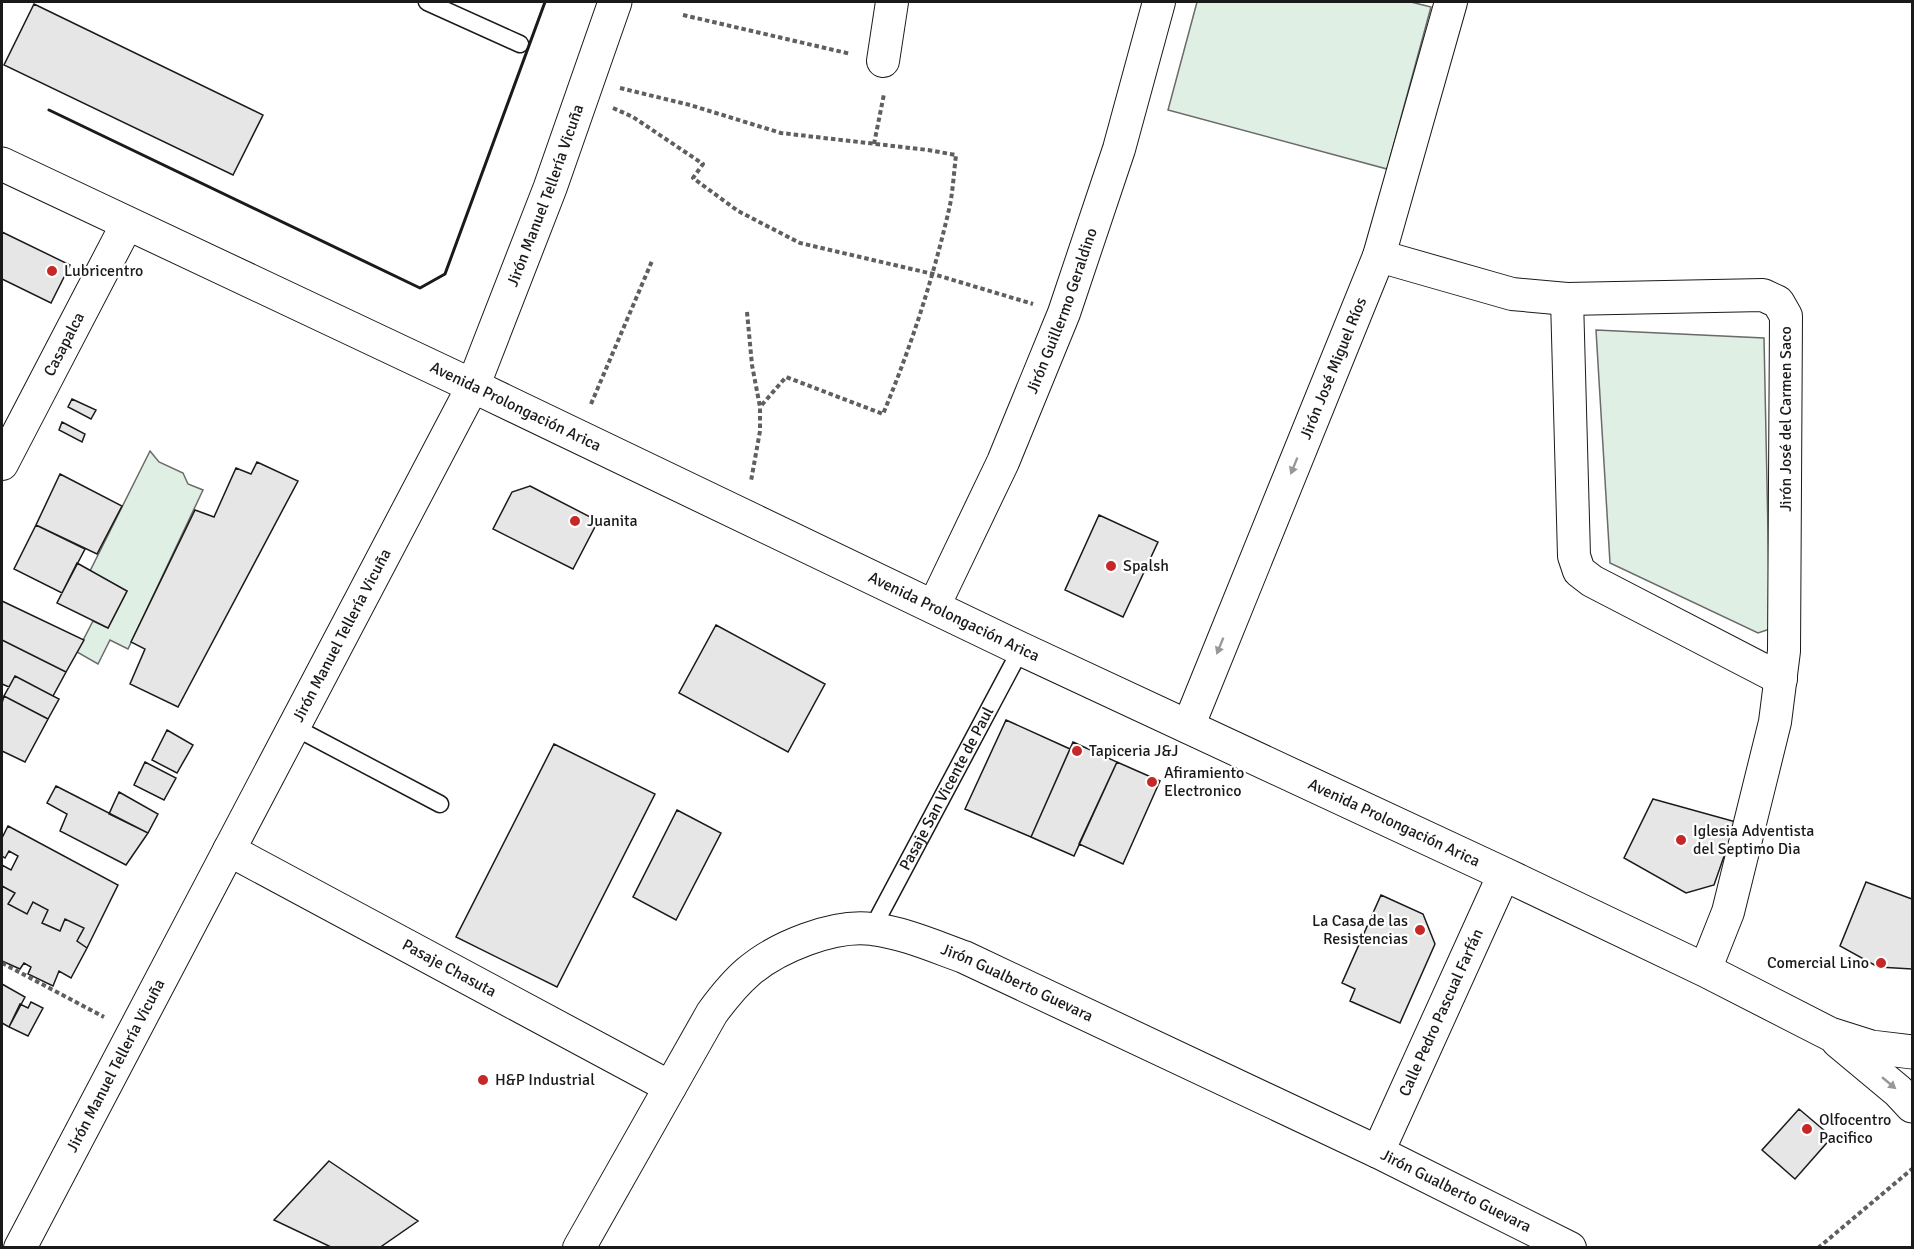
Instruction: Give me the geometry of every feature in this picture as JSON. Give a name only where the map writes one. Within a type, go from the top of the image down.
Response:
[{"type":"street","name":"Jirón Manuel Tellería Vicuña","points":[[20,1248],[473,386],[550,188],[615,2]]},
{"type":"street","points":[[884,61],[892,2]]},
{"type":"street","name":"Jirón Guillermo Geraldino","points":[[934,606],[1003,462],[1064,313],[1119,149],[1159,2]]},
{"type":"street","name":"Jirón José Miguel Ríos","points":[[1188,727],[1379,256],[1451,2]]},
{"type":"street","name":"Avenida Prolongación Arica","points":[[2,164],[473,386],[1021,649],[1706,970],[1830,1034],[1871,1047],[1912,1052]]},
{"type":"street","name":"Casapalca","points":[[2,464],[128,224]]},
{"type":"street","name":"Jirón José del Carmen Saco","points":[[1379,256],[1512,294],[1567,299],[1763,295],[1779,302],[1786,316],[1784,651],[1781,679],[1775,722],[1728,912],[1706,970]]},
{"type":"street","points":[[1567,299],[1574,556],[1579,570],[1592,581],[1781,679]]},
{"type":"street","name":"Pasaje Chasuta","points":[[229,850],[670,1087]]},
{"type":"street","name":"Calle Pedro Pascual Farfán","points":[[1378,1152],[1504,874]]},
{"type":"street","name":"Jirón Gualberto Guevara","points":[[579,1248],[712,1013],[730,989],[750,970],[781,951],[843,929],[872,929],[964,957],[1378,1152],[1570,1248]]},
{"type":"street","points":[[1830,1034],[1898,1090],[1912,1106]]},
{"type":"lane","points":[[427,2],[520,44]]},
{"type":"lane","name":"Pasaje San Vicente de Paul","points":[[872,929],[1021,649]]},
{"type":"lane","points":[[294,727],[440,804]]},
{"type":"path","points":[[683,15],[884,61]]},
{"type":"path","points":[[585,88],[690,105],[781,133],[956,155],[950,204],[933,274],[900,372],[883,414],[786,377],[760,407]]},
{"type":"path","points":[[585,88],[703,164],[693,178],[738,212],[800,243],[933,274],[1064,313]]},
{"type":"path","points":[[577,436],[652,261]]},
{"type":"path","points":[[744,516],[760,431],[760,407],[752,365],[747,312]]},
{"type":"path","points":[[2,963],[133,1032]]},
{"type":"path","points":[[1818,1248],[1912,1169]]},
{"type":"green space","points":[[1197,2],[1411,2],[1431,7],[1387,169],[1168,110]]},
{"type":"green space","points":[[1596,330],[1764,338],[1770,629],[1758,633],[1610,563]]},
{"type":"green space","points":[[150,451],[159,462],[183,473],[188,484],[203,490],[128,649],[110,640],[98,664],[77,652],[93,621],[108,628],[127,591],[90,571]]},
{"type":"building","points":[[34,4],[263,115],[233,175],[4,65]]},
{"type":"building","points":[[2,232],[70,265],[51,303],[2,279]]},
{"type":"building","points":[[72,399],[96,410],[91,419],[68,407]]},
{"type":"building","points":[[62,422],[85,434],[82,442],[59,430]]},
{"type":"building","points":[[257,462],[298,481],[178,707],[130,684],[145,649],[131,642],[195,510],[214,517],[236,468],[251,474]]},
{"type":"building","points":[[60,474],[122,506],[97,554],[36,525]]},
{"type":"building","points":[[530,486],[598,521],[573,569],[493,529],[512,492]]},
{"type":"building","name":"Spalsh","points":[[1099,515],[1158,542],[1123,617],[1065,590]]},
{"type":"building","points":[[36,525],[85,549],[62,593],[14,569]]},
{"type":"building","points":[[77,563],[127,591],[108,628],[57,603]]},
{"type":"building","points":[[2,601],[84,640],[66,672],[2,640]]},
{"type":"building","points":[[716,625],[825,684],[788,752],[679,693]]},
{"type":"building","points":[[2,640],[66,672],[53,696],[15,676],[9,687],[2,684]]},
{"type":"building","points":[[15,676],[59,699],[48,719],[4,696]]},
{"type":"building","points":[[4,696],[48,719],[25,762],[2,751]]},
{"type":"building","points":[[1006,720],[1070,749],[1031,837],[965,809]]},
{"type":"building","points":[[167,730],[193,745],[177,773],[152,760]]},
{"type":"building","points":[[1073,742],[1117,762],[1074,856],[1031,837]]},
{"type":"building","points":[[554,744],[655,794],[557,987],[456,937]]},
{"type":"building","points":[[145,762],[176,778],[164,800],[134,785]]},
{"type":"building","points":[[1117,762],[1160,781],[1123,864],[1079,844]]},
{"type":"building","points":[[56,786],[148,833],[126,865],[60,831],[67,814],[47,803]]},
{"type":"building","points":[[119,792],[158,814],[148,833],[109,814]]},
{"type":"building","name":"Iglesia Adventista del Septimo Dia","points":[[1653,799],[1736,822],[1714,885],[1686,893],[1624,858]]},
{"type":"building","points":[[677,810],[721,833],[676,920],[633,897]]},
{"type":"building","points":[[8,826],[118,885],[87,948],[77,941],[84,928],[65,919],[60,931],[42,923],[48,910],[33,902],[27,914],[8,904],[15,893],[2,886],[2,865],[11,870],[18,856],[9,851],[5,858],[2,856],[2,838]]},
{"type":"building","points":[[1866,882],[1912,899],[1912,969],[1878,967],[1840,946]]},
{"type":"building","points":[[2,886],[15,893],[8,904],[27,914],[33,902],[48,910],[42,923],[60,931],[65,919],[84,928],[77,941],[87,948],[71,978],[59,971],[53,986],[28,974],[31,967],[24,963],[20,969],[2,961]]},
{"type":"building","points":[[1381,895],[1423,914],[1435,944],[1400,1023],[1350,1001],[1355,989],[1342,983]]},
{"type":"building","points":[[2,984],[25,997],[9,1027],[2,1023]]},
{"type":"building","points":[[31,1002],[43,1008],[28,1036],[9,1027],[20,1004],[28,1008]]},
{"type":"building","points":[[1799,1109],[1832,1137],[1795,1179],[1762,1150]]},
{"type":"building","points":[[329,1161],[418,1221],[379,1248],[333,1248],[274,1220]]},
{"type":"wall","points":[[49,110],[420,288],[445,274],[545,2]]},
{"type":"place","name":"Lubricentro","points":[[52,271]]},
{"type":"place","name":"Juanita","points":[[575,521]]},
{"type":"place","name":"Spalsh","points":[[1111,566]]},
{"type":"place","name":"Tapiceria J&J","points":[[1077,751]]},
{"type":"place","name":"Afiramiento Electronico","points":[[1152,782]]},
{"type":"place","name":"Iglesia Adventista del Septimo Dia","points":[[1681,840]]},
{"type":"place","name":"La Casa de las Resistencias","points":[[1420,930]]},
{"type":"place","name":"Comercial Lino","points":[[1881,963]]},
{"type":"place","name":"H&P Industrial","points":[[483,1080]]},
{"type":"place","name":"Olfocentro Pacifico","points":[[1807,1129]]}]
